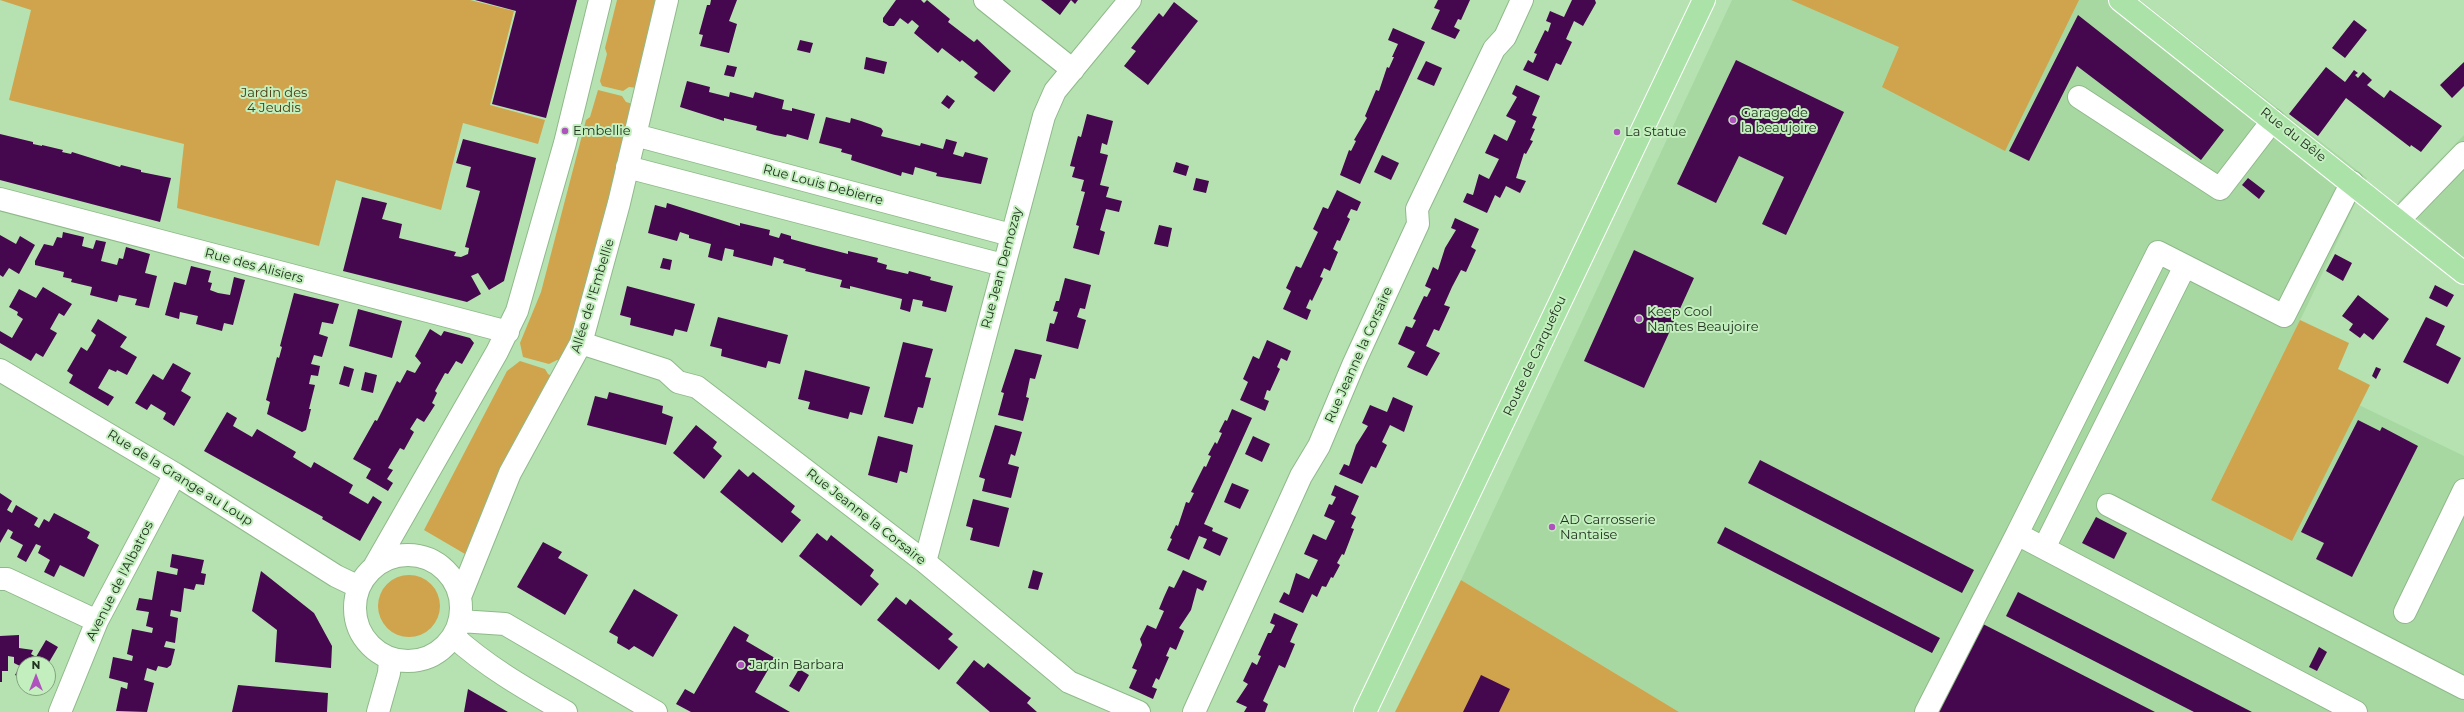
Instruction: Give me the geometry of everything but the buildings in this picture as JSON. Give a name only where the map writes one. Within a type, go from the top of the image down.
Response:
[{"type":"main road","name":"Route de Carquefou","points":[[1365,712],[1704,0]]},
{"type":"main road","name":"Rue du Bêle","points":[[2120,0],[2352,182],[2464,273]]},
{"type":"street","points":[[600,0],[565,143],[517,311],[508,332],[374,567],[359,587],[355,608],[359,629],[371,647],[390,659],[411,661],[432,656],[457,628],[504,624],[656,712]]},
{"type":"street","name":"Allée de l'Embellie","points":[[460,597],[510,473],[581,343],[627,167],[667,0]]},
{"type":"street","points":[[985,0],[1073,70]]},
{"type":"street","name":"Rue Jean Demozay","points":[[925,562],[1011,235],[1044,116],[1055,91],[1130,0]]},
{"type":"street","name":"Rue Jeanne la Corsaire","points":[[1194,712],[1301,476],[1319,446],[1354,362],[1418,224],[1417,209],[1494,49],[1505,37],[1522,0]]},
{"type":"street","points":[[2079,97],[2220,189],[2273,120]]},
{"type":"street","name":"Rue Louis Debierre","points":[[635,135],[1011,235]]},
{"type":"street","points":[[2399,220],[2464,153]]},
{"type":"street","points":[[627,167],[1003,265]]},
{"type":"street","points":[[1926,712],[2158,252],[2284,316],[2352,182]]},
{"type":"street","name":"Rue des Alisiers","points":[[0,199],[508,332]]},
{"type":"street","points":[[2044,548],[2185,266]]},
{"type":"street","name":"Rue Jeanne la Corsaire","points":[[581,343],[665,370],[678,382],[697,387],[925,562],[1069,682],[1139,712]]},
{"type":"street","name":"Rue de la Grange au Loup","points":[[0,370],[175,474],[336,576],[359,587]]},
{"type":"street","name":"Avenue de l'Albatros","points":[[60,712],[97,621],[175,474]]},
{"type":"street","points":[[2404,612],[2464,490]]},
{"type":"street","points":[[2108,505],[2464,688]]},
{"type":"street","points":[[2017,534],[2356,712]]},
{"type":"street","points":[[374,567],[389,558],[407,555],[425,557],[442,566],[454,580],[460,597],[457,628],[471,653],[510,680],[566,712]]},
{"type":"street","points":[[0,579],[7,579],[97,621]]},
{"type":"street","points":[[378,712],[389,673],[390,659]]},
{"type":"shaded area","points":[[1732,0],[2140,0],[2367,178],[2308,304],[2211,500],[2292,541],[2359,405],[2464,456],[2464,712],[1679,712],[1461,580]]},
{"type":"shaded area","points":[[2464,135],[2464,258],[2398,202]]},
{"type":"green space","name":"Jardin des 4 Jeudis","points":[[0,0],[470,0],[514,11],[490,105],[545,120],[538,144],[463,123],[441,210],[336,180],[319,246],[177,208],[184,144],[9,100],[31,10]]},
{"type":"green space","points":[[617,0],[661,0],[638,88],[629,87],[623,91],[602,86],[600,81],[607,54],[605,48]]},
{"type":"green space","points":[[1791,0],[2079,0],[2005,151],[1882,87],[1899,47]]},
{"type":"green space","points":[[598,90],[622,96],[626,102],[633,104],[576,324],[563,361],[557,360],[549,364],[523,357],[520,343],[541,292],[586,120],[590,117]]},
{"type":"green space","points":[[2300,320],[2349,343],[2338,369],[2370,385],[2292,541],[2211,500]]},
{"type":"green space","points":[[520,361],[545,369],[548,374],[555,378],[465,554],[424,530],[507,371]]},
{"type":"green space","points":[[403,575],[415,575],[431,584],[438,594],[440,606],[438,618],[431,628],[415,637],[403,637],[392,632],[383,623],[378,612],[378,600],[383,589],[392,580]]},
{"type":"green space","points":[[1461,580],[1679,712],[1395,712]]},
{"type":"place","name":"Garage de la beaujoire","points":[[1733,120]]},
{"type":"place","name":"Embellie","points":[[565,131]]},
{"type":"place","name":"La Statue","points":[[1617,132]]},
{"type":"place","name":"Keep Cool Nantes Beaujoire","points":[[1639,319]]},
{"type":"place","name":"AD Carrosserie Nantaise","points":[[1552,527]]},
{"type":"place","name":"Jardin Barbara","points":[[741,665]]}]
